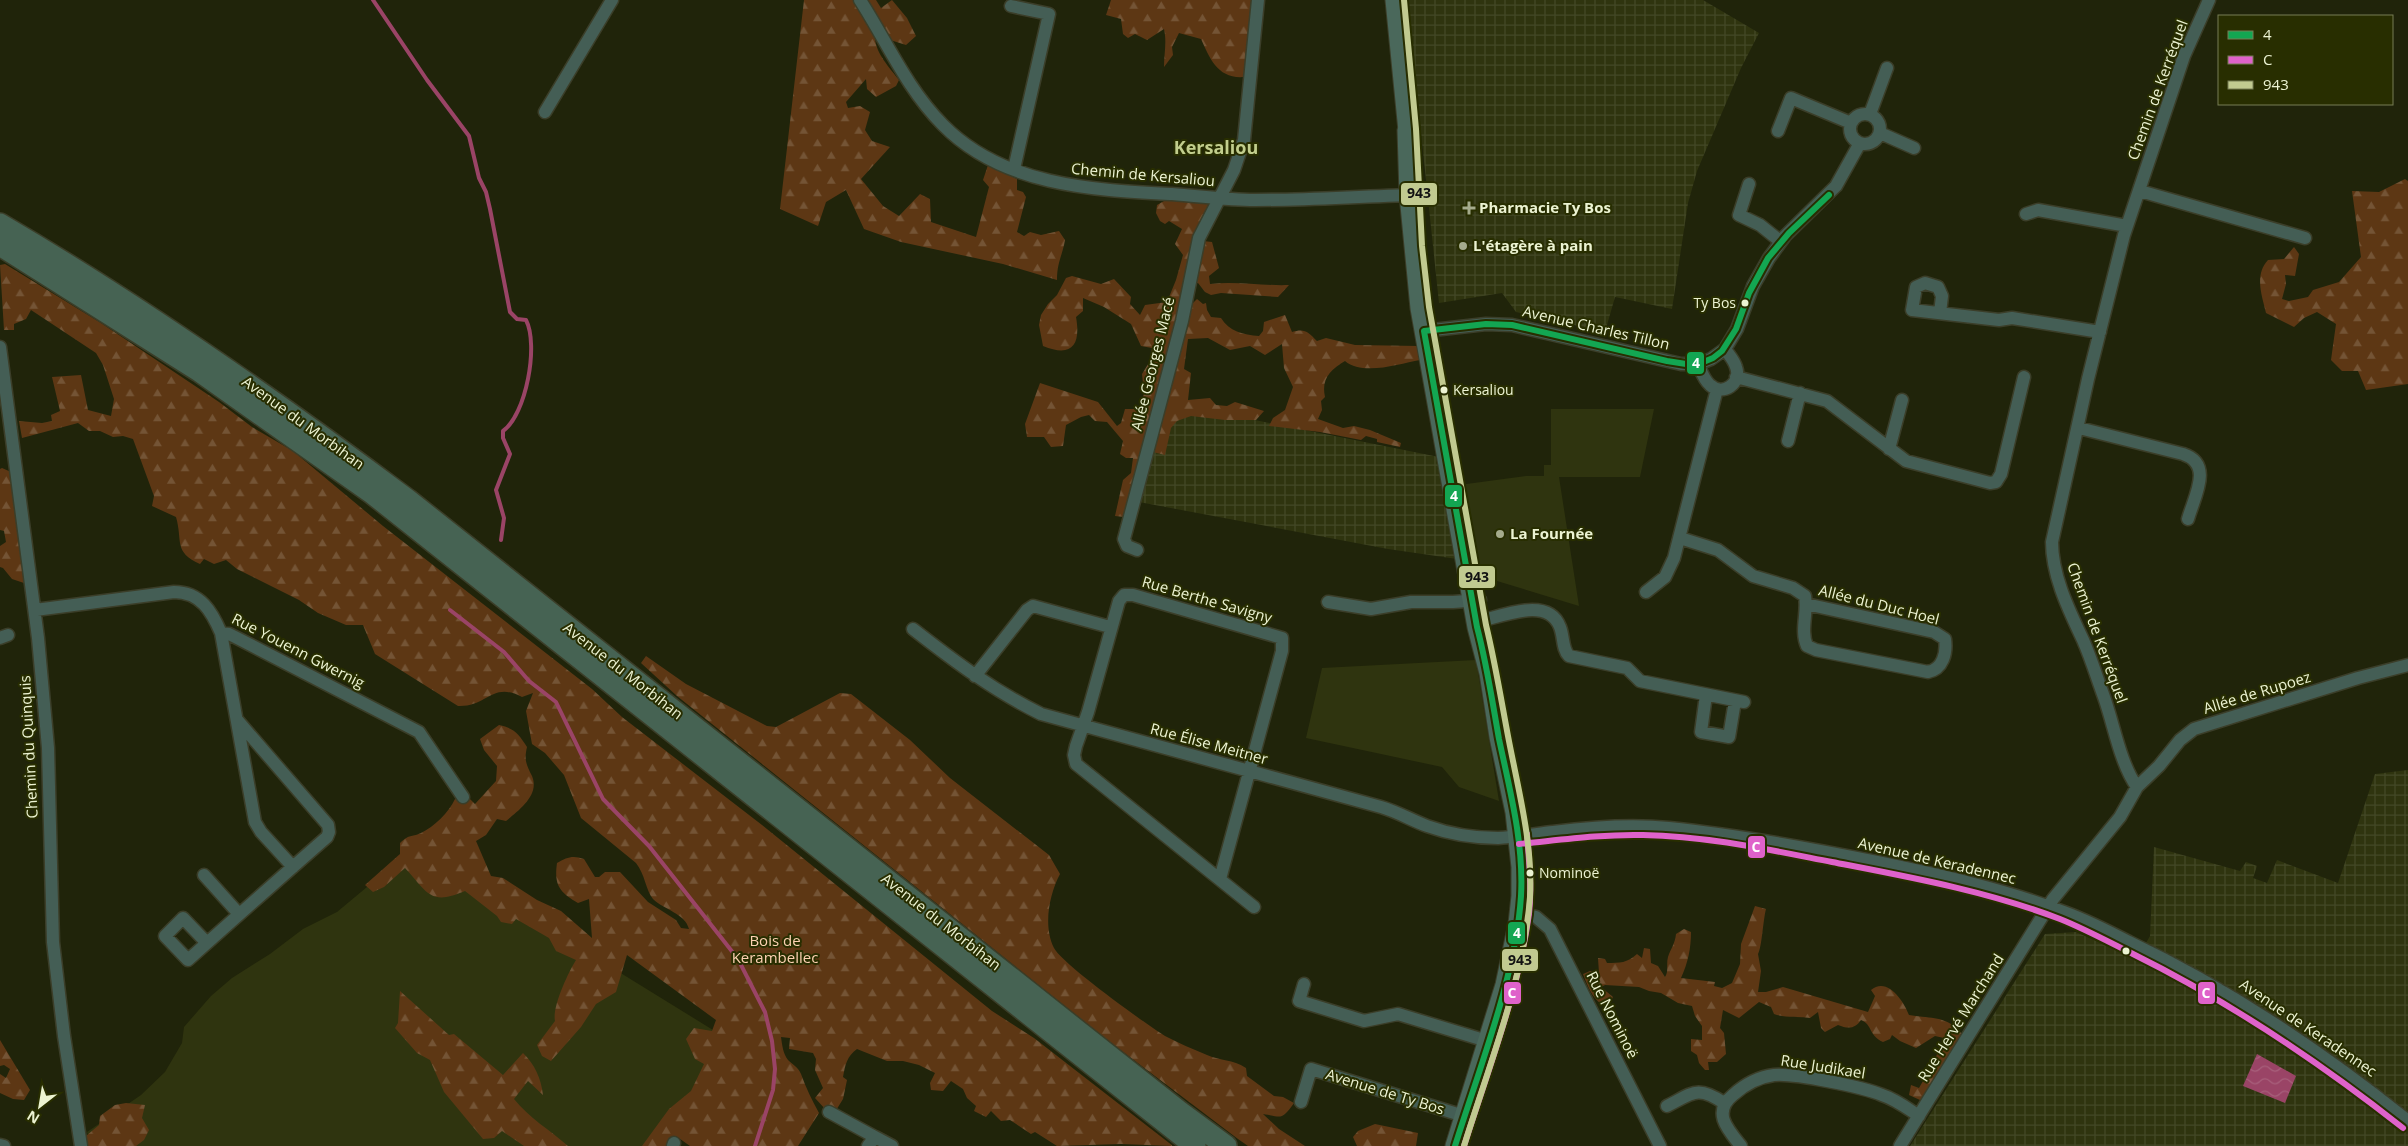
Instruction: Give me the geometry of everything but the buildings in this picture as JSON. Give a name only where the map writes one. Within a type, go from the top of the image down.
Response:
[{"type":"highway","name":"Avenue du Morbihan","points":[[0,224],[171,330],[314,429],[416,506],[1180,1112],[1226,1146]]},
{"type":"highway","name":"Avenue du Morbihan","points":[[0,245],[199,371],[373,494],[1195,1146]]},
{"type":"main road","name":"Avenue de Ty Bos","points":[[1395,0],[1413,195],[1414,262],[1429,330],[1518,835],[1522,884],[1520,913],[1505,985],[1455,1146]]},
{"type":"street","points":[[545,112],[612,0]]},
{"type":"street","name":"Chemin de Kersaliou","points":[[860,0],[899,68],[932,114],[955,136],[990,158],[1046,180],[1078,187],[1219,199],[1254,200],[1413,195]]},
{"type":"street","name":"Allée Georges Macé","points":[[1137,550],[1127,546],[1124,539],[1182,321],[1194,266],[1196,245],[1202,227],[1234,170],[1244,140],[1258,0]]},
{"type":"street","name":"Chemin de Kerréquel","points":[[2137,787],[2127,767],[2104,698],[2082,639],[2076,629],[2053,556],[2054,528],[2127,226],[2184,56],[2209,0]]},
{"type":"street","points":[[1011,6],[1049,14],[1014,168]]},
{"type":"street","points":[[1870,114],[1887,68]]},
{"type":"street","points":[[1778,131],[1791,98],[1851,123]]},
{"type":"street","points":[[1861,114],[1870,114],[1880,124],[1880,134],[1870,143],[1860,143],[1850,134],[1851,123],[1861,114]]},
{"type":"street","points":[[1880,134],[1914,148]]},
{"type":"street","points":[[1725,350],[1736,367],[1736,377],[1728,388],[1717,389],[1709,385],[1698,364],[1725,350],[1737,329],[1753,286],[1780,241],[1836,186],[1860,143]]},
{"type":"street","points":[[1749,184],[1739,215],[1760,225],[1780,241]]},
{"type":"street","points":[[2140,191],[2306,238]]},
{"type":"street","points":[[2026,214],[2038,210],[2127,226]]},
{"type":"street","points":[[1940,313],[1999,320],[2012,318],[2100,332]]},
{"type":"street","name":"Avenue Charles Tillon","points":[[1429,330],[1486,324],[1517,325],[1667,361],[1686,365],[1698,364]]},
{"type":"street","name":"Chemin du Quinquis","points":[[0,347],[35,610],[48,748],[53,942],[64,1036],[81,1146]]},
{"type":"street","points":[[1736,377],[1831,403],[1902,459],[1920,466],[1990,483],[1996,482],[2001,474],[2024,377]]},
{"type":"street","points":[[1646,592],[1658,584],[1668,573],[1680,538],[1717,389]]},
{"type":"street","points":[[1788,441],[1800,393]]},
{"type":"street","points":[[1889,449],[1902,400]]},
{"type":"street","points":[[2078,428],[2182,454],[2195,460],[2199,465],[2201,474],[2188,519]]},
{"type":"street","name":"Allée du Duc Hoel","points":[[1680,538],[1718,550],[1753,576],[1793,588],[1805,596],[1803,636],[1806,646],[1816,650],[1928,672],[1935,671],[1942,663],[1946,647],[1945,639],[1934,632],[1806,604]]},
{"type":"street","name":"Rue Youenn Gwernig","points":[[35,610],[180,592],[208,606],[221,634],[229,634],[240,638],[418,732],[426,740],[464,797]]},
{"type":"street","name":"Rue Berthe Savigny","points":[[1220,879],[1076,764],[1074,755],[1110,627],[1119,601],[1124,595],[1152,601],[1282,638],[1282,650],[1250,772]]},
{"type":"street","points":[[1328,602],[1365,609],[1411,602],[1476,600]]},
{"type":"street","points":[[974,676],[1026,610],[1033,606],[1110,627]]},
{"type":"street","points":[[1480,621],[1524,611],[1543,610],[1556,620],[1562,632],[1565,651],[1570,656],[1627,668],[1640,681],[1740,701],[1729,737],[1701,732],[1706,695]]},
{"type":"street","name":"Rue Élise Meitner","points":[[913,629],[974,676],[1012,700],[1041,714],[1397,812],[1427,826],[1452,833],[1498,838],[1518,835]]},
{"type":"street","points":[[221,634],[255,822],[260,832],[293,867]]},
{"type":"street","name":"Allée de Rupoez","points":[[2137,787],[2159,766],[2180,740],[2194,729],[2358,678],[2408,666]]},
{"type":"street","points":[[207,943],[327,837],[329,828],[238,721]]},
{"type":"street","points":[[1250,772],[1220,879],[1254,907]]},
{"type":"street","points":[[2049,906],[2067,880],[2120,817],[2137,787]]},
{"type":"street","name":"Avenue de Keradennec","points":[[1518,835],[1624,826],[1705,832],[1788,844],[1927,873],[1968,882],[2049,906],[2075,916],[2178,965],[2231,995],[2321,1054],[2408,1121]]},
{"type":"street","points":[[204,875],[239,914]]},
{"type":"street","name":"Rue Hervé Marchand","points":[[1900,1146],[2049,906]]},
{"type":"street","name":"Rue Nominoë","points":[[1520,913],[1536,917],[1550,930],[1660,1146]]},
{"type":"street","points":[[1304,984],[1299,1001],[1364,1021],[1398,1014],[1487,1041]]},
{"type":"street","name":"Avenue de Ty Bos","points":[[1301,1102],[1311,1069],[1464,1116]]},
{"type":"street","name":"Rue Judikael","points":[[1724,1104],[1738,1090],[1757,1080],[1782,1075],[1871,1091],[1891,1098],[1919,1116]]},
{"type":"street","points":[[1667,1106],[1691,1094],[1705,1092],[1724,1104],[1722,1115],[1741,1146]]},
{"type":"street","points":[[829,1112],[871,1141],[892,1146]]},
{"type":"street","points":[[0,1145],[4,1146]]},
{"type":"shaded area","points":[[1407,0],[1703,0],[1759,33],[1741,68],[1697,171],[1688,203],[1672,309],[1615,297],[1605,332],[1516,312],[1502,293],[1439,303]]},
{"type":"shaded area","points":[[1165,402],[1439,457],[1457,559],[1388,549],[1139,502]]},
{"type":"shaded area","points":[[1551,409],[1654,409],[1640,477],[1559,477],[1579,606],[1497,581],[1461,587],[1444,487],[1526,476],[1544,476],[1544,465],[1551,465]]},
{"type":"shaded area","points":[[1476,660],[1499,801],[1459,787],[1442,767],[1306,738],[1322,668]]},
{"type":"shaded area","points":[[2408,770],[2408,1146],[1910,1146],[2045,934],[2076,932],[2137,959],[2150,936],[2154,847],[2240,871],[2246,862],[2257,866],[2253,878],[2267,883],[2277,860],[2338,883],[2375,774]]},
{"type":"shaded area","points":[[403,857],[619,972],[713,1030],[725,1041],[665,1146],[91,1146],[87,1132],[141,1095],[165,1072],[182,1043],[184,1027],[211,996],[232,978],[270,954],[303,929],[337,912]]},
{"type":"green space","points":[[804,0],[876,0],[881,8],[892,0],[907,18],[916,36],[906,45],[887,39],[884,34],[875,38],[878,50],[899,80],[896,86],[876,97],[867,89],[866,79],[846,102],[848,108],[860,106],[870,112],[865,130],[872,141],[890,147],[861,179],[883,206],[899,216],[920,194],[930,199],[931,222],[976,237],[989,187],[983,180],[988,165],[1017,179],[1017,190],[1023,192],[1026,197],[1017,232],[1024,236],[1030,232],[1041,235],[1059,231],[1065,240],[1057,280],[1003,264],[901,242],[864,229],[846,190],[826,202],[818,226],[780,209]]},
{"type":"green space","points":[[1111,0],[1251,0],[1246,72],[1244,77],[1235,77],[1221,71],[1208,54],[1201,39],[1179,33],[1172,47],[1173,55],[1164,67],[1164,29],[1147,40],[1135,34],[1128,38],[1123,34],[1121,19],[1106,15]]},
{"type":"green space","points":[[2405,179],[2408,181],[2408,384],[2366,390],[2358,371],[2342,371],[2331,360],[2336,324],[2317,312],[2304,318],[2294,327],[2266,313],[2260,286],[2261,272],[2268,260],[2284,259],[2294,247],[2299,254],[2295,276],[2285,275],[2286,284],[2282,299],[2289,301],[2308,297],[2313,290],[2339,282],[2361,257],[2352,191],[2379,192]]},
{"type":"green space","points":[[1164,201],[1208,201],[1209,206],[1203,241],[1212,242],[1219,268],[1209,276],[1210,284],[1289,285],[1278,297],[1221,293],[1211,295],[1205,292],[1198,283],[1192,284],[1189,307],[1197,299],[1203,304],[1206,303],[1211,317],[1221,318],[1232,329],[1247,335],[1259,336],[1263,331],[1264,322],[1285,315],[1292,332],[1300,330],[1306,332],[1317,341],[1326,338],[1355,345],[1419,346],[1420,360],[1392,366],[1361,368],[1345,361],[1331,372],[1324,385],[1325,397],[1321,401],[1322,410],[1318,419],[1343,428],[1354,426],[1370,430],[1401,443],[1400,447],[1377,442],[1377,439],[1366,436],[1361,440],[1320,432],[1269,426],[1273,418],[1285,410],[1293,387],[1284,368],[1282,344],[1265,355],[1250,346],[1230,350],[1208,338],[1188,339],[1184,369],[1191,373],[1188,400],[1210,398],[1216,405],[1227,406],[1235,402],[1264,411],[1256,420],[1225,420],[1191,416],[1177,421],[1171,428],[1165,455],[1149,451],[1124,517],[1115,516],[1123,480],[1131,473],[1133,458],[1126,458],[1120,454],[1123,441],[1107,422],[1095,421],[1089,415],[1066,425],[1063,446],[1051,447],[1044,437],[1027,437],[1025,424],[1040,383],[1098,402],[1117,426],[1121,423],[1125,409],[1140,409],[1144,393],[1142,374],[1150,361],[1152,348],[1141,346],[1131,324],[1104,307],[1083,298],[1083,311],[1076,317],[1077,335],[1075,342],[1068,349],[1061,350],[1043,346],[1039,325],[1041,315],[1048,304],[1057,295],[1066,278],[1072,276],[1101,284],[1114,279],[1131,297],[1130,304],[1140,315],[1145,305],[1167,302],[1183,255],[1175,244],[1182,229],[1169,221],[1165,224],[1160,221],[1156,213],[1157,205]]},
{"type":"green space","name":"Bois de Kerambellec","points":[[5,264],[101,323],[219,402],[252,427],[293,451],[383,526],[592,689],[622,717],[762,825],[992,1011],[1034,1038],[1173,1146],[1121,1144],[1057,1146],[1035,1132],[1031,1134],[1010,1120],[1001,1121],[991,1111],[986,1117],[974,1111],[976,1106],[967,1098],[963,1089],[951,1081],[943,1091],[931,1090],[930,1083],[935,1073],[919,1065],[903,1061],[887,1061],[857,1049],[851,1055],[846,1065],[843,1077],[847,1080],[843,1099],[835,1112],[826,1110],[815,1098],[823,1088],[815,1070],[816,1059],[813,1053],[789,1049],[790,1038],[781,1037],[785,1055],[800,1072],[819,1113],[798,1146],[690,1146],[676,1136],[669,1146],[642,1146],[669,1109],[691,1091],[704,1064],[695,1059],[686,1039],[694,1028],[712,1031],[716,1020],[627,955],[616,992],[596,1004],[581,1027],[551,1061],[542,1056],[537,1045],[555,1021],[558,999],[576,960],[556,951],[549,938],[516,919],[512,924],[501,922],[497,916],[465,891],[444,897],[430,894],[405,868],[384,887],[373,892],[365,885],[400,854],[400,843],[436,823],[455,799],[468,797],[475,804],[496,781],[497,766],[484,750],[480,739],[499,725],[516,732],[527,747],[526,762],[534,783],[531,796],[522,807],[506,821],[497,819],[486,835],[476,841],[491,876],[503,878],[537,900],[561,911],[592,938],[589,899],[578,903],[566,895],[559,887],[556,877],[557,863],[570,857],[577,857],[584,859],[595,877],[599,877],[605,872],[620,872],[648,902],[676,920],[681,928],[689,929],[679,915],[653,899],[636,863],[581,818],[564,775],[545,753],[532,744],[526,711],[533,693],[522,697],[512,693],[496,693],[476,703],[458,706],[375,654],[363,625],[346,625],[318,613],[299,600],[237,569],[226,560],[214,564],[204,559],[200,564],[192,560],[182,550],[180,545],[176,517],[152,506],[154,496],[133,439],[123,436],[113,437],[100,431],[89,431],[78,423],[22,438],[19,421],[42,423],[52,421],[51,415],[60,411],[52,377],[81,375],[88,410],[111,416],[114,399],[103,365],[96,353],[31,310],[26,319],[14,324],[14,330],[4,330],[0,265]]},
{"type":"green space","points":[[0,469],[11,472],[24,583],[12,579],[0,567],[0,546],[6,542],[4,531],[0,530]]},
{"type":"green space","points":[[646,656],[686,684],[767,726],[776,727],[840,693],[851,694],[910,740],[950,778],[1049,855],[1060,874],[1050,901],[1048,920],[1054,948],[1060,956],[1105,994],[1165,1036],[1207,1055],[1241,1065],[1246,1068],[1247,1076],[1274,1096],[1283,1097],[1294,1103],[1281,1116],[1263,1114],[1279,1129],[1305,1146],[1248,1146],[1238,1139],[1110,1042],[677,696],[641,663]]},
{"type":"green space","points":[[1755,906],[1766,909],[1761,946],[1758,954],[1761,971],[1758,992],[1766,992],[1783,987],[1868,1012],[1875,996],[1871,990],[1877,986],[1883,986],[1889,988],[1899,997],[1909,1015],[1944,1020],[1961,1033],[1960,1042],[1927,1096],[1920,1100],[1909,1095],[1911,1085],[1919,1088],[1935,1060],[1940,1045],[1944,1042],[1944,1038],[1935,1036],[1916,1048],[1892,1035],[1890,1039],[1883,1042],[1861,1020],[1854,1027],[1848,1028],[1838,1025],[1825,1032],[1821,1028],[1818,1012],[1810,1018],[1783,1016],[1774,1014],[1771,1007],[1759,1002],[1739,1018],[1723,1010],[1720,1028],[1724,1033],[1726,1054],[1717,1062],[1708,1062],[1709,1070],[1705,1070],[1699,1063],[1697,1055],[1691,1051],[1691,1039],[1702,1040],[1702,1026],[1695,1016],[1692,1006],[1678,1003],[1661,993],[1639,987],[1605,985],[1601,987],[1613,997],[1611,1001],[1602,1004],[1595,999],[1590,991],[1583,974],[1590,971],[1599,973],[1598,958],[1605,959],[1607,963],[1616,963],[1630,959],[1637,954],[1642,958],[1644,948],[1650,949],[1651,963],[1658,966],[1665,977],[1668,957],[1676,934],[1684,929],[1691,932],[1691,938],[1690,950],[1681,978],[1715,982],[1714,986],[1722,988],[1732,983],[1740,964],[1741,944]]},
{"type":"green space","points":[[400,991],[449,1035],[454,1034],[503,1075],[523,1053],[537,1072],[543,1095],[528,1081],[514,1099],[533,1118],[568,1146],[524,1146],[502,1131],[494,1138],[483,1139],[444,1092],[430,1060],[417,1053],[395,1028],[398,1023]]},
{"type":"green space","points":[[0,1040],[30,1090],[24,1100],[13,1099],[0,1093],[0,1074],[6,1078],[10,1069],[4,1065],[0,1066]]},
{"type":"green space","points":[[126,1103],[145,1105],[142,1118],[149,1130],[144,1140],[136,1146],[88,1146],[86,1136],[99,1125],[100,1116],[115,1105]]},
{"type":"green space","points":[[1375,1124],[1418,1133],[1416,1146],[1357,1146],[1353,1137],[1358,1131]]},
{"type":"water","points":[[2257,1054],[2296,1076],[2285,1103],[2243,1086]]},
{"type":"waterway","points":[[373,0],[427,80],[469,136],[479,178],[486,192],[490,209],[510,312],[517,319],[526,320],[530,331],[530,362],[524,395],[511,423],[503,431],[503,438],[510,454],[496,490],[504,518],[501,540]]},
{"type":"waterway","points":[[450,610],[504,652],[529,681],[556,702],[603,799],[649,846],[738,959],[765,1012],[772,1041],[775,1069],[773,1090],[755,1146]]},
{"type":"transit line","name":"943","points":[[1404,0],[1416,129],[1422,246],[1429,307],[1486,625],[1524,816],[1529,857],[1530,897],[1521,960],[1504,1023],[1464,1146]]},
{"type":"transit line","name":"4","points":[[1455,1146],[1495,1022],[1512,958],[1518,927],[1521,876],[1512,798],[1477,627],[1424,331],[1486,324],[1512,325],[1667,361],[1686,364],[1701,363],[1713,358],[1722,351],[1736,329],[1749,293],[1768,258],[1789,233],[1829,195]]},
{"type":"transit line","name":"C","points":[[1464,1146],[1510,1002],[1524,944],[1530,894],[1527,834]]},
{"type":"transit line","name":"C","points":[[1519,844],[1612,835],[1691,838],[1738,844],[1919,879],[2004,900],[2060,919],[2088,931],[2204,992],[2239,1012],[2306,1056],[2403,1128]]},
{"type":"place","name":"Pharmacie Ty Bos","points":[[1469,208]]},
{"type":"place","name":"L'étagère à pain","points":[[1463,246]]},
{"type":"place","name":"Ty Bos","points":[[1745,303]]},
{"type":"place","name":"Kersaliou","points":[[1444,390]]},
{"type":"place","name":"La Fournée","points":[[1500,534]]},
{"type":"place","name":"Nominoë","points":[[1530,873]]},
{"type":"district","name":"Kersaliou","points":[[1216,148]]}]
